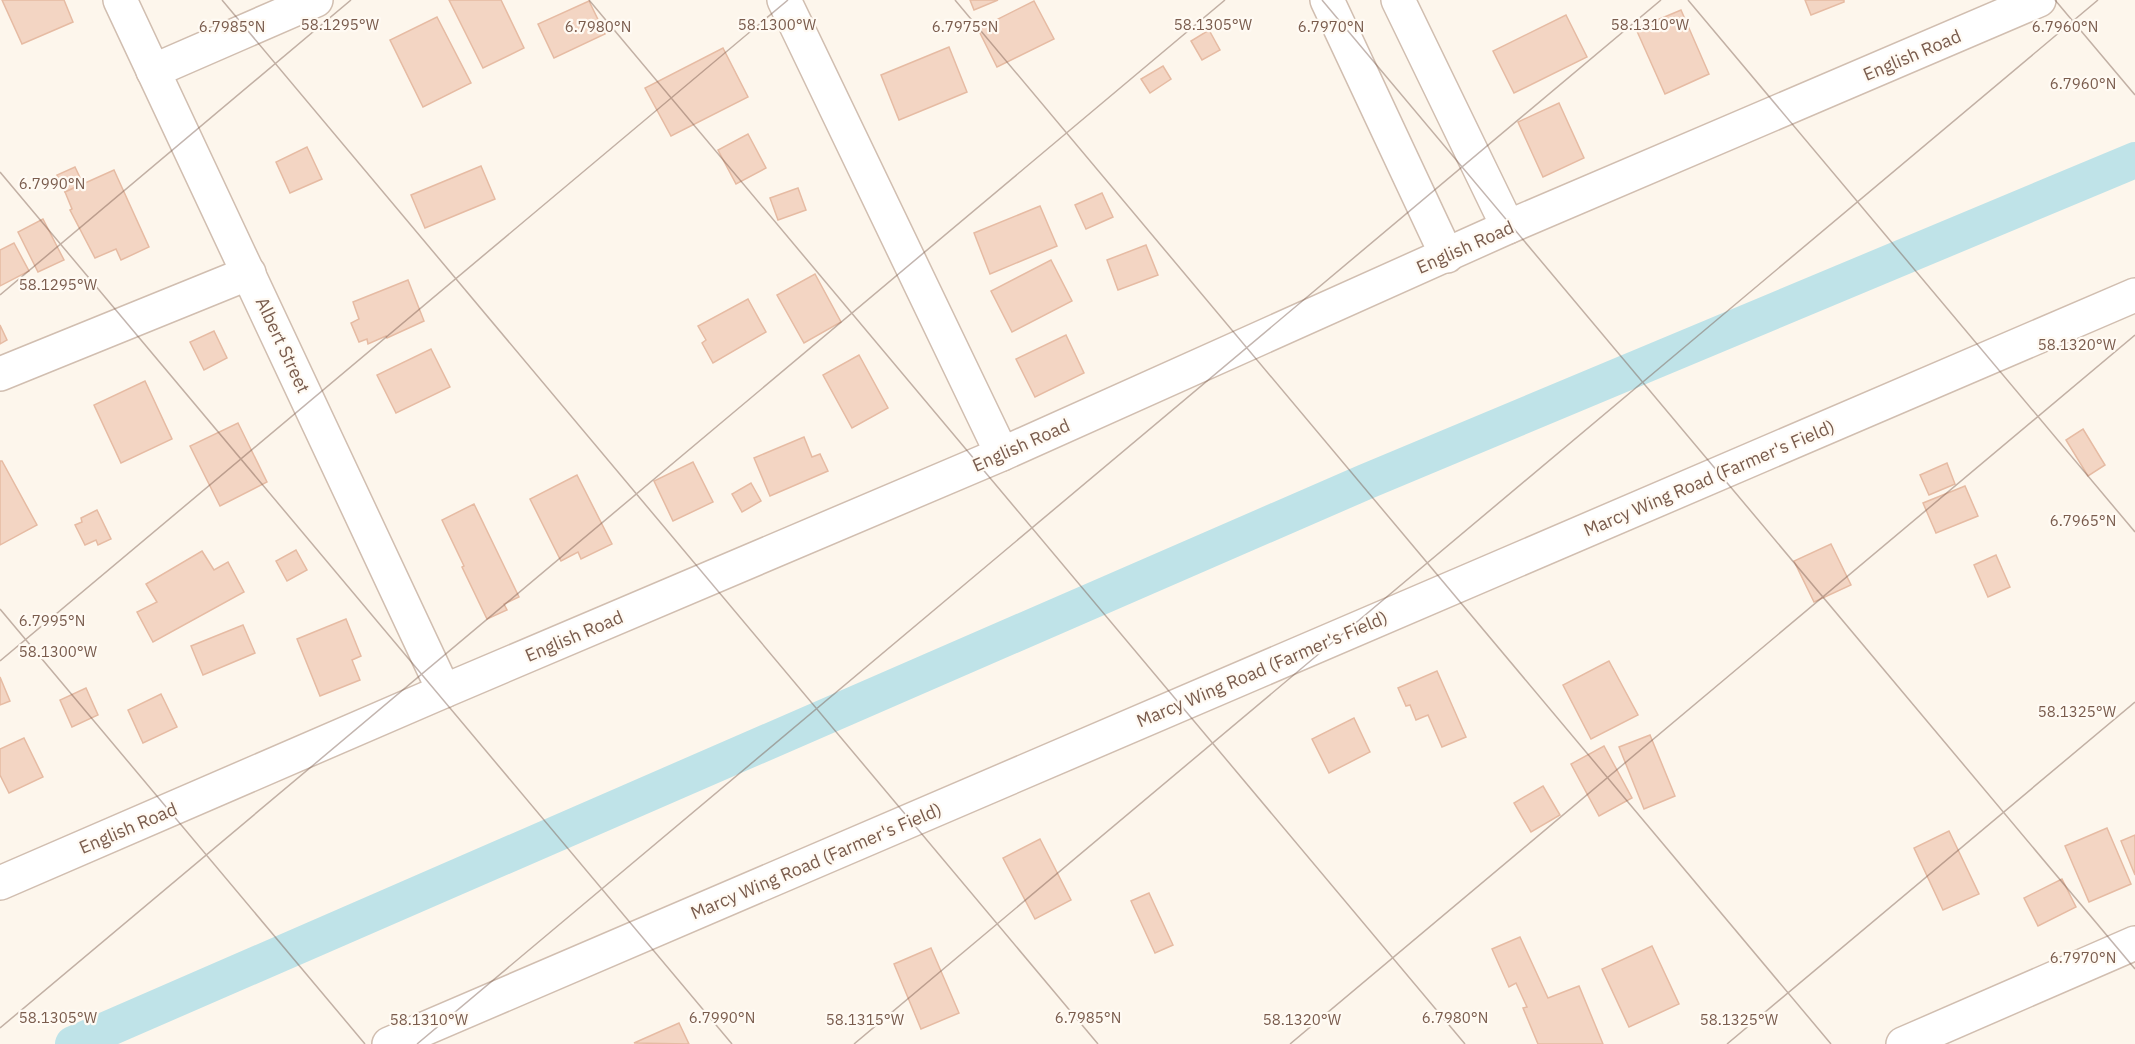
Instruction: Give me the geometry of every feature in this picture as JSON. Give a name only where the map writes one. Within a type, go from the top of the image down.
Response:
[{"type":"street","name":"Albert Street","points":[[120,0],[444,691]]},
{"type":"street","points":[[153,71],[316,0]]},
{"type":"street","points":[[784,0],[1002,454]]},
{"type":"street","points":[[1327,0],[1447,256]]},
{"type":"street","points":[[1398,0],[1508,227]]},
{"type":"street","name":"English Road","points":[[0,883],[1002,454],[1447,256],[1991,9],[2040,0]]},
{"type":"street","points":[[0,374],[249,273]]},
{"type":"street","name":"Marcy Wing Road (Farmer's Field)","points":[[389,1044],[2135,295]]},
{"type":"street","points":[[1903,1044],[2135,943]]},
{"type":"building","points":[[2,0],[64,0],[73,22],[22,44]]},
{"type":"building","points":[[449,0],[501,0],[524,48],[483,68]]},
{"type":"building","points":[[970,0],[998,0],[974,10]]},
{"type":"building","points":[[1805,0],[1844,0],[1844,2],[1811,15]]},
{"type":"building","points":[[589,1],[605,34],[554,58],[538,24]]},
{"type":"building","points":[[1034,1],[1054,39],[997,67],[978,29]]},
{"type":"building","points":[[1681,10],[1709,74],[1665,94],[1636,29]]},
{"type":"building","points":[[1566,15],[1587,57],[1514,93],[1493,51]]},
{"type":"building","points":[[437,17],[471,83],[423,107],[390,40]]},
{"type":"building","points":[[1209,30],[1220,50],[1202,60],[1191,41]]},
{"type":"building","points":[[949,47],[967,92],[899,120],[881,75]]},
{"type":"building","points":[[723,48],[748,97],[671,136],[645,88]]},
{"type":"building","points":[[1163,66],[1171,79],[1150,93],[1141,79]]},
{"type":"building","points":[[1559,103],[1584,158],[1543,177],[1518,122]]},
{"type":"building","points":[[748,134],[766,168],[736,184],[718,150]]},
{"type":"building","points":[[307,147],[322,179],[290,193],[276,162]]},
{"type":"building","points":[[481,166],[495,199],[425,228],[411,195]]},
{"type":"building","points":[[75,167],[83,184],[65,192],[57,175]]},
{"type":"building","points":[[114,170],[149,247],[121,260],[116,249],[95,258],[70,210],[72,209],[65,192]]},
{"type":"building","points":[[798,188],[806,210],[778,220],[770,198]]},
{"type":"building","points":[[1102,193],[1113,217],[1086,229],[1075,205]]},
{"type":"building","points":[[1040,206],[1057,246],[990,274],[974,233]]},
{"type":"building","points":[[43,219],[64,260],[38,272],[18,232]]},
{"type":"building","points":[[14,243],[29,271],[0,286],[0,250]]},
{"type":"building","points":[[1146,245],[1158,275],[1118,290],[1107,260]]},
{"type":"building","points":[[1051,260],[1072,301],[1012,332],[991,291]]},
{"type":"building","points":[[815,274],[841,322],[804,343],[777,295]]},
{"type":"building","points":[[408,280],[424,321],[387,338],[386,336],[368,344],[367,339],[359,342],[351,323],[359,319],[353,302]]},
{"type":"building","points":[[748,299],[766,332],[713,363],[702,343],[706,340],[698,326]]},
{"type":"building","points":[[0,325],[7,340],[0,344]]},
{"type":"building","points":[[214,331],[227,358],[204,370],[190,342]]},
{"type":"building","points":[[1066,335],[1084,373],[1035,397],[1016,359]]},
{"type":"building","points":[[431,349],[450,387],[396,413],[377,375]]},
{"type":"building","points":[[859,355],[888,408],[852,428],[823,375]]},
{"type":"building","points":[[145,381],[172,439],[121,463],[94,405]]},
{"type":"building","points":[[238,423],[267,482],[220,506],[190,446]]},
{"type":"building","points":[[2083,429],[2105,465],[2088,476],[2066,440]]},
{"type":"building","points":[[804,437],[812,457],[820,454],[828,471],[770,496],[754,458]]},
{"type":"building","points":[[0,461],[37,525],[0,545]]},
{"type":"building","points":[[693,462],[713,502],[673,521],[654,481]]},
{"type":"building","points":[[1947,463],[1955,484],[1929,495],[1920,475]]},
{"type":"building","points":[[577,475],[612,544],[581,559],[578,552],[561,561],[530,499]]},
{"type":"building","points":[[751,483],[761,501],[742,512],[732,494]]},
{"type":"building","points":[[1965,486],[1978,516],[1936,533],[1923,503]]},
{"type":"building","points":[[474,504],[519,597],[504,604],[507,610],[487,619],[442,520]]},
{"type":"building","points":[[97,510],[111,539],[98,545],[96,540],[85,545],[75,525],[82,522],[81,518]]},
{"type":"building","points":[[1831,544],[1851,585],[1814,602],[1794,561]]},
{"type":"building","points":[[296,550],[307,570],[287,581],[276,561]]},
{"type":"building","points":[[202,551],[214,570],[228,562],[244,592],[153,642],[137,612],[157,602],[146,584]]},
{"type":"building","points":[[1996,555],[2010,587],[1988,597],[1974,565]]},
{"type":"building","points":[[346,619],[361,656],[352,660],[360,680],[320,696],[297,639]]},
{"type":"building","points":[[243,625],[255,653],[203,675],[191,646]]},
{"type":"building","points":[[1609,661],[1638,715],[1591,739],[1563,685]]},
{"type":"building","points":[[1437,671],[1466,737],[1442,747],[1428,715],[1416,720],[1410,705],[1406,706],[1398,688]]},
{"type":"building","points":[[0,677],[10,701],[0,705]]},
{"type":"building","points":[[86,688],[98,715],[72,727],[60,700]]},
{"type":"building","points":[[161,694],[177,727],[143,743],[128,710]]},
{"type":"building","points":[[1354,718],[1370,752],[1329,773],[1312,739]]},
{"type":"building","points":[[1650,735],[1675,796],[1644,809],[1619,747]]},
{"type":"building","points":[[24,738],[43,777],[9,793],[0,775],[0,749]]},
{"type":"building","points":[[1604,746],[1632,798],[1599,816],[1571,764]]},
{"type":"building","points":[[1543,786],[1560,815],[1531,832],[1514,803]]},
{"type":"building","points":[[2107,828],[2131,884],[2089,902],[2065,846]]},
{"type":"building","points":[[1949,831],[1979,894],[1943,910],[1914,848]]},
{"type":"building","points":[[2135,835],[2135,875],[2121,841]]},
{"type":"building","points":[[1040,839],[1071,900],[1035,919],[1003,858]]},
{"type":"building","points":[[2062,879],[2076,907],[2038,926],[2024,898]]},
{"type":"building","points":[[1149,893],[1173,945],[1155,953],[1131,901]]},
{"type":"building","points":[[1520,937],[1548,998],[1579,986],[1603,1044],[1538,1044],[1523,1008],[1527,1007],[1516,983],[1509,987],[1492,949]]},
{"type":"building","points":[[1652,946],[1679,1004],[1629,1027],[1602,969]]},
{"type":"building","points":[[931,948],[959,1013],[921,1029],[894,964]]},
{"type":"building","points":[[679,1023],[689,1044],[634,1043]]},
{"type":"waterway","points":[[73,1044],[1365,482],[2135,160]]}]
